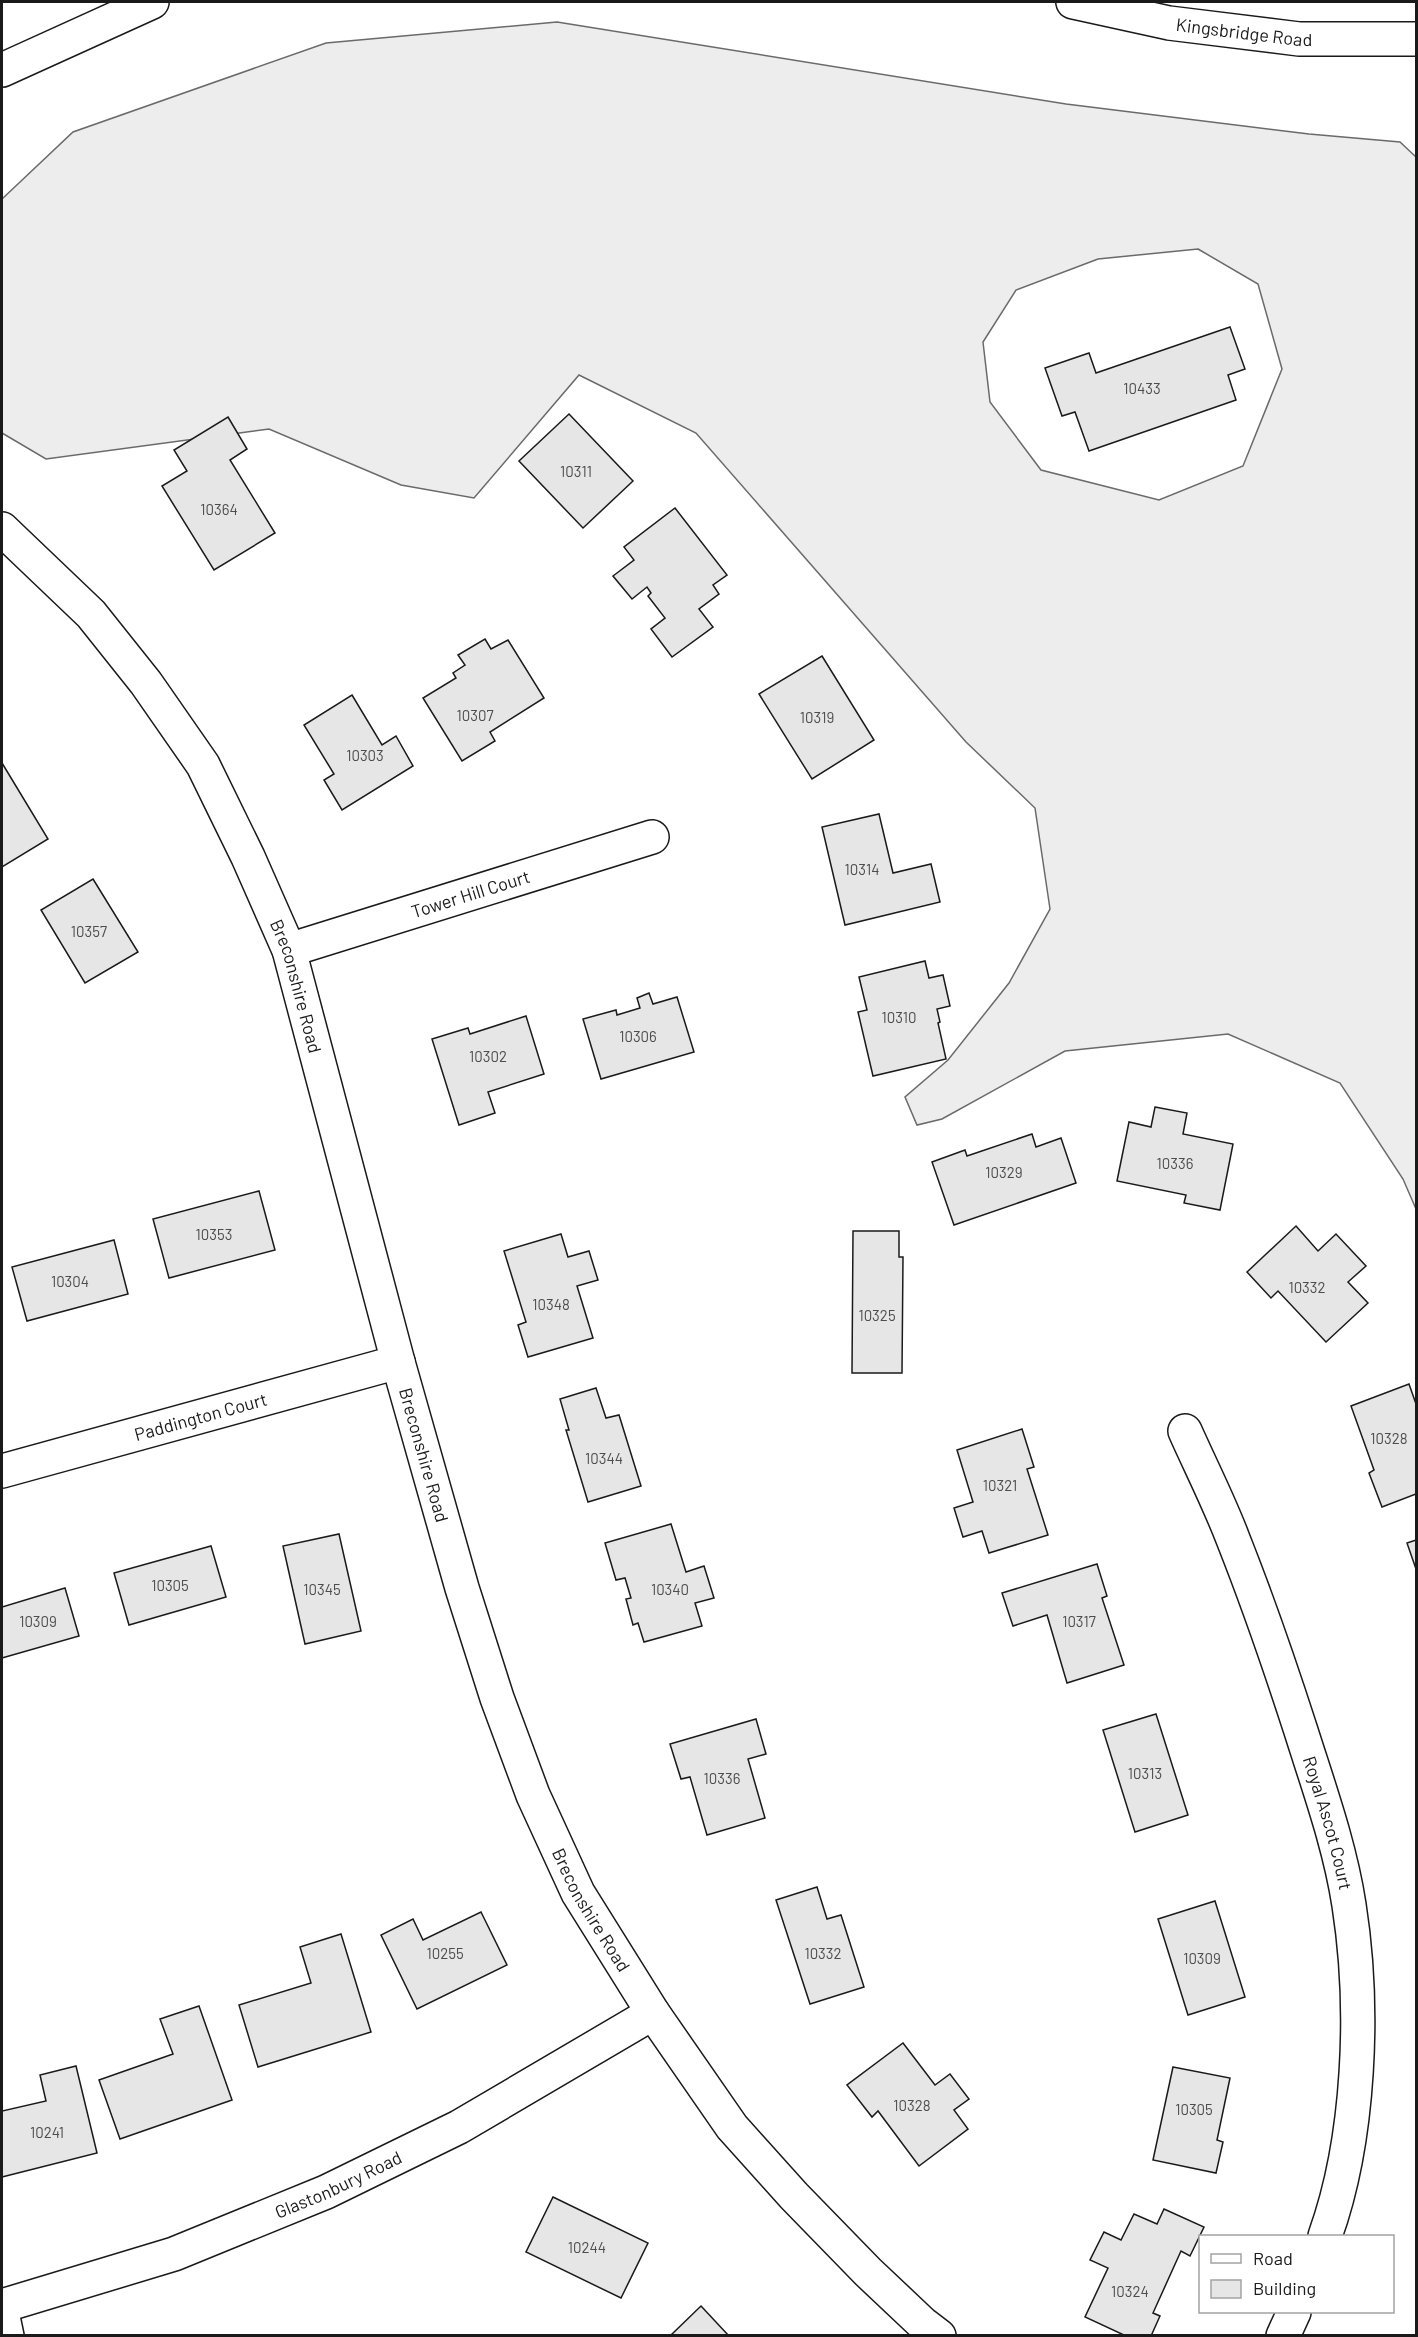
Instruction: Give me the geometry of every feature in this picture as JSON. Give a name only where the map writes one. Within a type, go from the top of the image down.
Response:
[{"type":"street","points":[[2,90],[12,66],[152,2]]},
{"type":"street","name":"Kingsbridge Road","points":[[1073,2],[1169,23],[1299,39],[1416,39]]},
{"type":"street","name":"Breconshire Road","points":[[2,529],[91,614],[146,684],[203,765],[248,857],[289,950],[398,1362],[462,1588],[497,1698],[533,1795],[578,1893],[653,2013],[732,2127],[794,2196],[868,2272],[939,2336]]},
{"type":"street","name":"Tower Hill Court","points":[[289,950],[652,837]]},
{"type":"street","name":"Paddington Court","points":[[2,1471],[398,1362]]},
{"type":"street","name":"Royal Ascot Court","points":[[1185,1431],[1232,1536],[1277,1657],[1332,1830],[1349,1904],[1358,1977],[1357,2058],[1350,2131],[1333,2213],[1325,2235]]},
{"type":"street","name":"Glastonbury Road","points":[[2,2306],[174,2254],[326,2192],[459,2127],[653,2013]]},
{"type":"street","points":[[2,2312],[8,2336]]},
{"type":"street","points":[[1283,2336],[1294,2313]]},
{"type":"shaded area","points":[[557,22],[1066,104],[1309,134],[1400,142],[1416,157],[1416,1209],[1403,1179],[1340,1083],[1228,1034],[1065,1051],[942,1119],[917,1125],[905,1097],[948,1060],[1009,983],[1050,909],[1035,808],[966,742],[696,433],[579,375],[474,498],[401,485],[269,429],[46,459],[2,433],[2,199],[73,132],[326,43]],"holes":[[[1198,249],[1258,284],[1282,369],[1243,466],[1159,500],[1041,470],[990,402],[983,342],[1016,290],[1098,259]]]},
{"type":"building","points":[[1230,327],[1245,369],[1228,375],[1236,400],[1089,451],[1075,412],[1062,416],[1045,368],[1089,353],[1096,373]]},
{"type":"building","points":[[569,414],[633,481],[583,528],[519,461]]},
{"type":"building","points":[[228,417],[247,449],[230,460],[275,533],[214,570],[162,486],[187,471],[174,450]]},
{"type":"building","points":[[675,508],[727,575],[713,585],[719,594],[699,609],[713,627],[672,657],[651,629],[665,618],[648,596],[651,593],[647,587],[632,599],[613,576],[634,560],[624,547]]},
{"type":"building","points":[[485,639],[491,649],[508,640],[544,698],[490,732],[495,741],[462,761],[423,698],[456,678],[453,673],[465,665],[458,655]]},
{"type":"building","points":[[822,656],[874,740],[812,779],[759,694]]},
{"type":"building","points":[[352,695],[382,745],[396,736],[413,766],[342,810],[324,780],[334,774],[304,725]]},
{"type":"building","points":[[2,763],[48,839],[2,867]]},
{"type":"building","points":[[879,814],[893,873],[931,864],[940,902],[845,925],[822,827]]},
{"type":"building","points":[[93,879],[138,952],[85,983],[41,910]]},
{"type":"building","points":[[925,961],[929,978],[943,975],[950,1006],[937,1009],[946,1059],[873,1076],[858,1012],[867,1010],[859,977]]},
{"type":"building","points":[[649,993],[653,1004],[677,997],[694,1052],[601,1079],[583,1019],[616,1010],[617,1015],[640,1008],[637,998]]},
{"type":"building","points":[[526,1016],[544,1074],[488,1092],[495,1113],[459,1125],[432,1039],[468,1028],[470,1034]]},
{"type":"building","points":[[1155,1107],[1187,1113],[1183,1134],[1233,1144],[1220,1210],[1184,1203],[1186,1195],[1117,1181],[1129,1122],[1151,1127]]},
{"type":"building","points":[[1032,1134],[1036,1147],[1061,1138],[1076,1183],[954,1225],[932,1162],[965,1150],[967,1156]]},
{"type":"building","points":[[259,1191],[275,1250],[169,1278],[153,1219]]},
{"type":"building","points":[[1296,1226],[1318,1251],[1336,1234],[1366,1266],[1348,1282],[1368,1303],[1326,1342],[1278,1291],[1271,1298],[1247,1272]]},
{"type":"building","points":[[853,1231],[899,1231],[899,1257],[903,1257],[902,1373],[852,1373]]},
{"type":"building","points":[[561,1234],[568,1257],[589,1251],[598,1280],[577,1286],[593,1338],[528,1357],[518,1325],[526,1322],[504,1251]]},
{"type":"building","points":[[114,1240],[128,1294],[27,1321],[12,1267]]},
{"type":"building","points":[[1409,1384],[1416,1404],[1416,1494],[1382,1507],[1369,1473],[1374,1470],[1351,1406]]},
{"type":"building","points":[[596,1388],[606,1418],[619,1415],[641,1486],[588,1502],[566,1430],[569,1430],[560,1399]]},
{"type":"building","points":[[1022,1429],[1034,1467],[1027,1469],[1048,1535],[989,1553],[982,1531],[963,1537],[954,1508],[973,1502],[957,1450]]},
{"type":"building","points":[[671,1524],[686,1572],[704,1566],[714,1598],[695,1603],[702,1626],[644,1642],[638,1623],[633,1625],[626,1599],[631,1598],[625,1578],[616,1580],[605,1543]]},
{"type":"building","points":[[339,1534],[361,1631],[305,1644],[283,1546]]},
{"type":"building","points":[[1416,1540],[1416,1569],[1407,1543]]},
{"type":"building","points":[[211,1546],[226,1597],[129,1625],[114,1573]]},
{"type":"building","points":[[1097,1564],[1107,1596],[1102,1598],[1124,1665],[1067,1683],[1047,1615],[1013,1626],[1002,1593]]},
{"type":"building","points":[[65,1588],[79,1636],[2,1658],[2,1607]]},
{"type":"building","points":[[1156,1714],[1188,1815],[1135,1832],[1103,1730]]},
{"type":"building","points":[[756,1719],[766,1754],[748,1759],[765,1818],[707,1835],[690,1777],[681,1779],[670,1744]]},
{"type":"building","points":[[817,1887],[827,1919],[841,1915],[864,1987],[810,2004],[776,1900]]},
{"type":"building","points":[[1215,1901],[1245,1997],[1188,2015],[1158,1919]]},
{"type":"building","points":[[481,1912],[507,1965],[417,2009],[381,1935],[413,1919],[423,1940]]},
{"type":"building","points":[[341,1934],[371,2032],[258,2067],[239,2005],[311,1983],[300,1947]]},
{"type":"building","points":[[199,2006],[232,2100],[120,2139],[99,2080],[173,2054],[160,2019]]},
{"type":"building","points":[[903,2043],[935,2085],[950,2074],[969,2099],[954,2110],[968,2129],[919,2166],[878,2111],[872,2117],[847,2085]]},
{"type":"building","points":[[76,2066],[97,2153],[2,2177],[2,2111],[46,2101],[40,2075]]},
{"type":"building","points":[[1173,2067],[1230,2078],[1217,2140],[1223,2142],[1216,2173],[1153,2160]]},
{"type":"building","points":[[553,2197],[648,2243],[621,2298],[526,2252]]},
{"type":"building","points":[[1164,2209],[1204,2227],[1190,2256],[1181,2251],[1153,2313],[1160,2316],[1151,2336],[1126,2336],[1085,2317],[1108,2268],[1090,2260],[1104,2232],[1121,2240],[1134,2214],[1157,2224]]},
{"type":"building","points":[[701,2306],[729,2336],[670,2336]]}]
